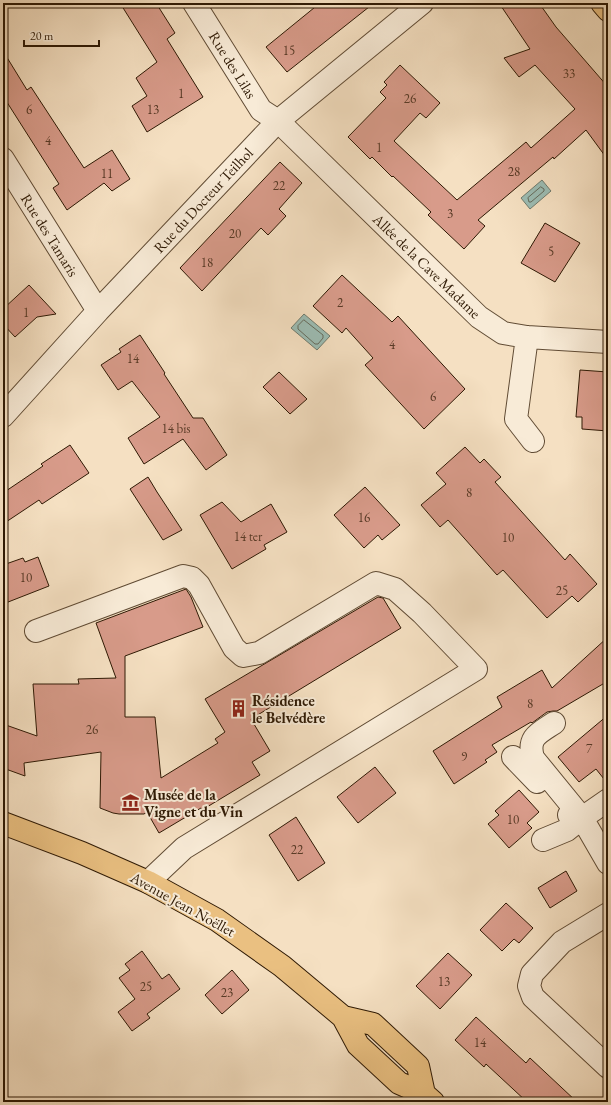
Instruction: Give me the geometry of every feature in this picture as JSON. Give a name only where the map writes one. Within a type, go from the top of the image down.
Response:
[{"type":"main road","points":[[602,3],[608,10]]},
{"type":"main road","name":"Avenue Jean Noëllet","points":[[3,823],[82,853],[148,882],[217,920],[282,966],[343,1017],[358,1045],[399,1083],[429,1098]]},
{"type":"street","name":"Rue des Lilas","points":[[194,3],[261,110],[278,121]]},
{"type":"street","name":"Rue du Docteur Teilhol","points":[[3,416],[98,311],[278,121],[422,3]]},
{"type":"street","name":"Allée de la Cave Madame","points":[[278,121],[479,317],[503,333],[527,337],[608,342]]},
{"type":"street","name":"Rue des Tamaris","points":[[3,159],[98,311]]},
{"type":"street","points":[[527,337],[516,420],[533,441]]},
{"type":"street","points":[[36,631],[183,576],[192,578],[199,585],[234,648],[243,656],[259,653],[376,583],[395,589],[422,613],[476,669],[184,848],[148,882]]},
{"type":"street","points":[[554,723],[535,737],[531,743],[530,751],[539,767],[582,818],[608,863]]},
{"type":"street","points":[[513,757],[527,770],[564,814],[582,818]]},
{"type":"street","points":[[543,840],[567,830],[608,800]]},
{"type":"street","points":[[608,914],[562,942],[532,974],[529,986],[533,997],[608,1067]]},
{"type":"water","points":[[542,180],[551,191],[530,209],[521,198]]},
{"type":"water","points":[[304,314],[330,336],[317,350],[291,328]]},
{"type":"building","points":[[120,3],[156,3],[175,33],[167,39],[203,97],[147,132],[132,106],[147,96],[136,78],[157,62]]},
{"type":"building","points":[[320,3],[374,3],[287,72],[266,47]]},
{"type":"building","points":[[499,3],[539,3],[556,27],[608,87],[608,160],[586,130],[554,159],[553,157],[478,220],[485,226],[464,249],[428,215],[431,212],[372,157],[370,159],[348,137],[386,98],[380,92],[387,85],[384,82],[400,65],[440,103],[426,118],[420,113],[394,141],[457,200],[526,142],[531,148],[575,109],[535,65],[519,77],[504,58],[530,49]]},
{"type":"building","points":[[3,51],[27,90],[31,87],[84,168],[112,150],[130,179],[112,191],[104,183],[67,210],[53,188],[59,184],[3,96]]},
{"type":"building","points":[[280,162],[302,183],[279,209],[286,216],[268,235],[261,228],[202,291],[180,268]]},
{"type":"building","points":[[545,223],[580,243],[555,282],[521,263]]},
{"type":"building","points":[[342,275],[392,322],[398,316],[465,389],[424,429],[365,365],[373,358],[346,328],[342,333],[313,306]]},
{"type":"building","points":[[29,285],[56,314],[37,317],[15,337],[3,324],[3,309]]},
{"type":"building","points":[[140,335],[193,418],[203,418],[227,455],[206,470],[183,439],[144,464],[128,438],[160,417],[132,381],[118,390],[101,365],[121,352],[119,349]]},
{"type":"building","points":[[580,370],[608,372],[608,431],[582,429],[582,417],[576,417]]},
{"type":"building","points":[[279,372],[307,399],[290,414],[263,387]]},
{"type":"building","points":[[70,445],[89,473],[42,504],[39,500],[3,524],[3,493],[43,466],[41,464]]},
{"type":"building","points":[[465,447],[480,463],[484,459],[501,477],[495,482],[565,560],[570,554],[597,584],[578,602],[572,596],[547,618],[503,570],[497,575],[448,520],[440,527],[421,505],[446,484],[436,473]]},
{"type":"building","points":[[148,477],[182,530],[163,540],[130,489]]},
{"type":"building","points":[[365,487],[400,525],[382,540],[378,535],[364,548],[334,515]]},
{"type":"building","points":[[222,502],[241,522],[271,504],[287,532],[264,545],[266,549],[232,569],[200,515]]},
{"type":"building","points":[[38,557],[49,586],[3,604],[3,565],[23,558],[25,562]]},
{"type":"building","points":[[186,589],[191,597],[203,627],[125,656],[125,717],[155,717],[161,778],[218,743],[215,739],[225,732],[205,699],[378,597],[383,598],[401,628],[251,719],[270,751],[252,762],[260,775],[202,810],[201,808],[159,833],[147,812],[144,814],[119,814],[100,808],[101,752],[24,763],[25,776],[3,768],[3,724],[37,736],[33,684],[79,684],[78,679],[116,678],[96,623]]},
{"type":"building","points":[[608,637],[608,681],[557,711],[547,712],[532,723],[531,722],[492,745],[497,752],[485,760],[487,762],[454,784],[433,751],[502,707],[497,697],[542,670],[552,688]]},
{"type":"building","points":[[608,715],[608,784],[596,769],[579,782],[558,757]]},
{"type":"building","points":[[375,767],[396,793],[358,823],[337,797]]},
{"type":"building","points":[[519,790],[539,812],[527,823],[532,828],[509,848],[488,824],[499,815],[495,811]]},
{"type":"building","points":[[296,817],[325,863],[298,881],[269,835]]},
{"type":"building","points":[[566,871],[577,891],[550,908],[538,888]]},
{"type":"building","points":[[506,903],[533,928],[519,943],[514,939],[502,951],[480,930]]},
{"type":"building","points":[[142,951],[162,979],[169,974],[180,989],[147,1014],[150,1018],[132,1031],[118,1012],[135,999],[119,978],[130,970],[125,964]]},
{"type":"building","points":[[448,953],[472,975],[440,1009],[416,986]]},
{"type":"building","points":[[232,970],[249,990],[222,1014],[205,995]]},
{"type":"building","points":[[476,1017],[526,1063],[530,1058],[577,1102],[527,1102],[486,1064],[484,1067],[455,1040]]},
{"type":"place","name":"Résidence le Belvédère","points":[[239,709]]},
{"type":"place","name":"Musée de la Vigne et du Vin","points":[[131,803]]}]
